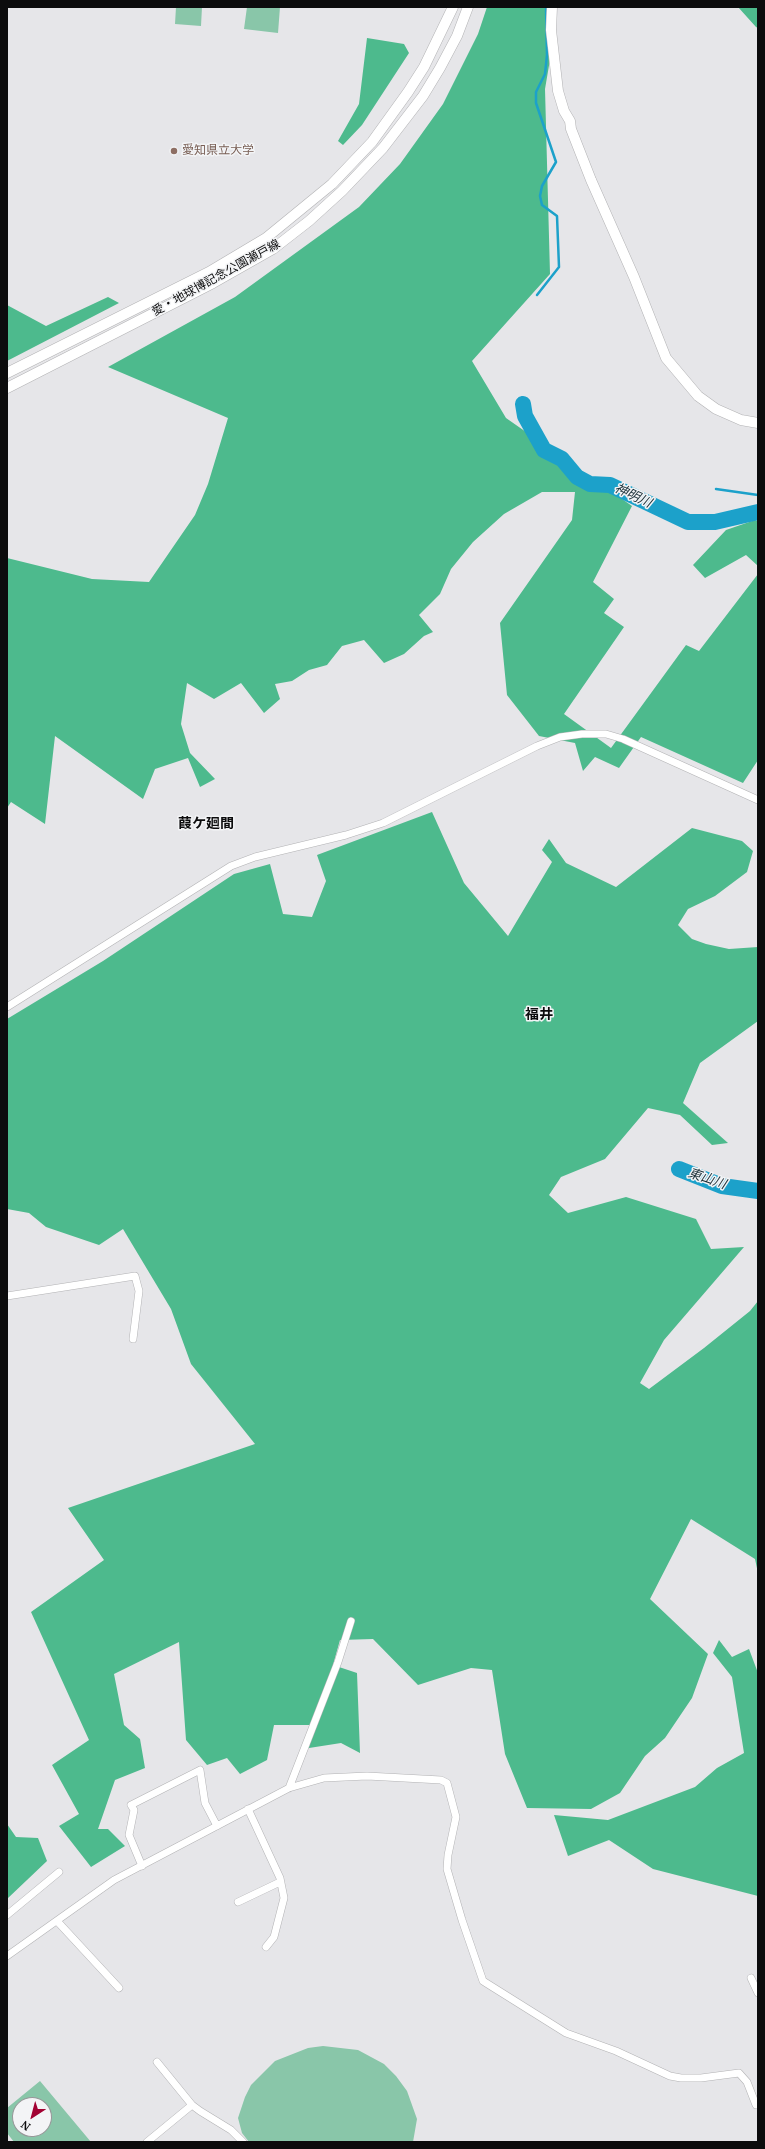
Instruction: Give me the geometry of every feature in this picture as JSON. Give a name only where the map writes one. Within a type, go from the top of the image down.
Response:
[{"type":"main road","name":"愛・地球博記念公園瀬戸線","points":[[7,374],[215,268],[266,238],[332,184],[372,142],[408,92],[424,67],[453,7]]},
{"type":"main road","name":"愛・地球博記念公園瀬戸線","points":[[7,388],[213,283],[273,249],[309,221],[342,191],[383,148],[423,96],[454,43],[468,7]]},
{"type":"main road","points":[[552,7],[552,30],[558,91],[564,111],[570,121],[571,129],[591,180],[634,277],[666,358],[698,396],[722,412],[741,420],[758,423]]},
{"type":"street","points":[[7,1007],[231,866],[254,857],[346,835],[383,822],[560,737],[582,734],[606,734],[623,739],[758,800]]},
{"type":"street","points":[[7,1296],[135,1276],[140,1291],[133,1339]]},
{"type":"street","points":[[288,1788],[338,1662],[351,1620]]},
{"type":"street","points":[[142,1866],[129,1835],[134,1810],[131,1805],[200,1770],[204,1780],[205,1803],[217,1826]]},
{"type":"street","points":[[7,1956],[114,1880],[288,1788],[324,1778],[368,1776],[441,1780],[447,1783],[456,1817],[448,1855],[447,1869],[462,1920],[483,1981],[566,2033],[616,2051],[670,2076],[681,2078],[701,2078],[739,2073],[747,2082],[756,2105],[758,2105]]},
{"type":"street","points":[[248,1809],[280,1882],[284,1898],[274,1937],[266,1947]]},
{"type":"street","points":[[7,1915],[59,1872]]},
{"type":"street","points":[[238,1902],[280,1882]]},
{"type":"street","points":[[57,1921],[119,1988]]},
{"type":"street","points":[[751,1978],[758,1993]]},
{"type":"street","points":[[157,2062],[192,2104],[200,2111],[231,2130],[242,2142]]},
{"type":"street","points":[[147,2142],[192,2104]]},
{"type":"green space","points":[[176,7],[202,7],[201,26],[175,24]]},
{"type":"green space","points":[[247,7],[280,7],[278,33],[244,29]]},
{"type":"green space","points":[[487,7],[545,7],[553,42],[545,89],[550,274],[472,361],[506,418],[632,506],[593,582],[614,599],[604,613],[624,627],[564,714],[611,748],[686,645],[699,651],[758,574],[758,760],[743,783],[641,737],[619,768],[595,757],[583,771],[575,743],[539,736],[507,695],[500,623],[572,520],[575,492],[542,492],[504,514],[473,542],[451,569],[440,594],[419,615],[433,632],[424,636],[404,654],[384,663],[364,640],[342,646],[327,665],[309,670],[292,681],[275,684],[280,699],[264,713],[241,683],[214,699],[187,683],[181,724],[190,753],[215,779],[200,787],[188,758],[155,769],[143,799],[55,736],[45,824],[11,802],[7,808],[7,558],[92,579],[149,582],[195,515],[208,484],[228,418],[108,367],[235,297],[359,207],[400,164],[443,104],[478,34]]},
{"type":"green space","points":[[738,7],[758,7],[758,28],[756,27]]},
{"type":"green space","points":[[367,38],[404,44],[409,53],[362,125],[343,145],[338,141],[359,104]]},
{"type":"green space","points":[[108,297],[119,303],[7,361],[7,305],[46,326]]},
{"type":"green space","points":[[755,520],[758,521],[758,566],[746,555],[705,578],[693,565],[726,530]]},
{"type":"green space","points":[[432,812],[464,883],[508,936],[552,862],[542,850],[549,839],[566,863],[616,887],[692,828],[742,841],[753,851],[747,872],[715,896],[688,909],[678,925],[692,939],[706,944],[729,949],[758,947],[758,1021],[700,1063],[683,1103],[728,1143],[712,1145],[680,1115],[648,1108],[605,1159],[561,1177],[549,1195],[568,1213],[626,1197],[696,1219],[711,1249],[744,1247],[664,1340],[640,1383],[649,1389],[750,1311],[758,1301],[758,1573],[755,1559],[691,1519],[650,1599],[708,1654],[692,1698],[665,1738],[645,1756],[620,1793],[591,1809],[527,1808],[505,1754],[492,1670],[471,1668],[418,1685],[373,1639],[340,1640],[333,1665],[357,1673],[360,1753],[341,1743],[309,1748],[310,1725],[274,1725],[267,1760],[240,1774],[227,1758],[207,1765],[186,1740],[179,1642],[114,1674],[124,1725],[140,1739],[145,1768],[115,1780],[98,1829],[108,1829],[125,1846],[91,1867],[59,1826],[79,1814],[52,1765],[89,1740],[31,1612],[104,1560],[68,1508],[255,1444],[191,1364],[171,1309],[123,1229],[99,1245],[46,1227],[29,1213],[7,1209],[7,1019],[103,961],[234,874],[270,864],[283,914],[312,917],[326,881],[317,855]]},
{"type":"green space","points":[[719,1640],[732,1657],[749,1649],[758,1673],[758,1896],[653,1869],[609,1840],[568,1856],[554,1815],[608,1820],[695,1787],[717,1768],[744,1753],[732,1677],[713,1653]]},
{"type":"green space","points":[[7,1824],[16,1837],[38,1838],[47,1861],[7,1899]]},
{"type":"green space","points":[[323,2046],[358,2050],[384,2064],[396,2076],[407,2091],[417,2119],[413,2142],[249,2142],[242,2133],[238,2118],[251,2085],[275,2061],[308,2048]]},
{"type":"green space","points":[[40,2081],[91,2142],[14,2142],[7,2133],[7,2108],[12,2104],[12,2137],[52,2137],[52,2097],[20,2097]]},
{"type":"waterway","points":[[537,295],[559,267],[557,216],[542,205],[540,196],[542,186],[556,162],[536,103],[536,92],[545,74],[547,55],[546,7]]},
{"type":"waterway","name":"神明川","points":[[523,404],[525,416],[544,450],[562,459],[577,477],[590,484],[610,485],[688,522],[715,522],[758,512]]},
{"type":"waterway","points":[[716,489],[758,495]]},
{"type":"waterway","name":"東山川","points":[[679,1169],[722,1186],[758,1191]]},
{"type":"place","name":"愛知県立大学","points":[[174,151]]},
{"type":"district","name":"葭ケ廻間","points":[[206,824]]},
{"type":"district","name":"福井","points":[[539,1015]]}]
